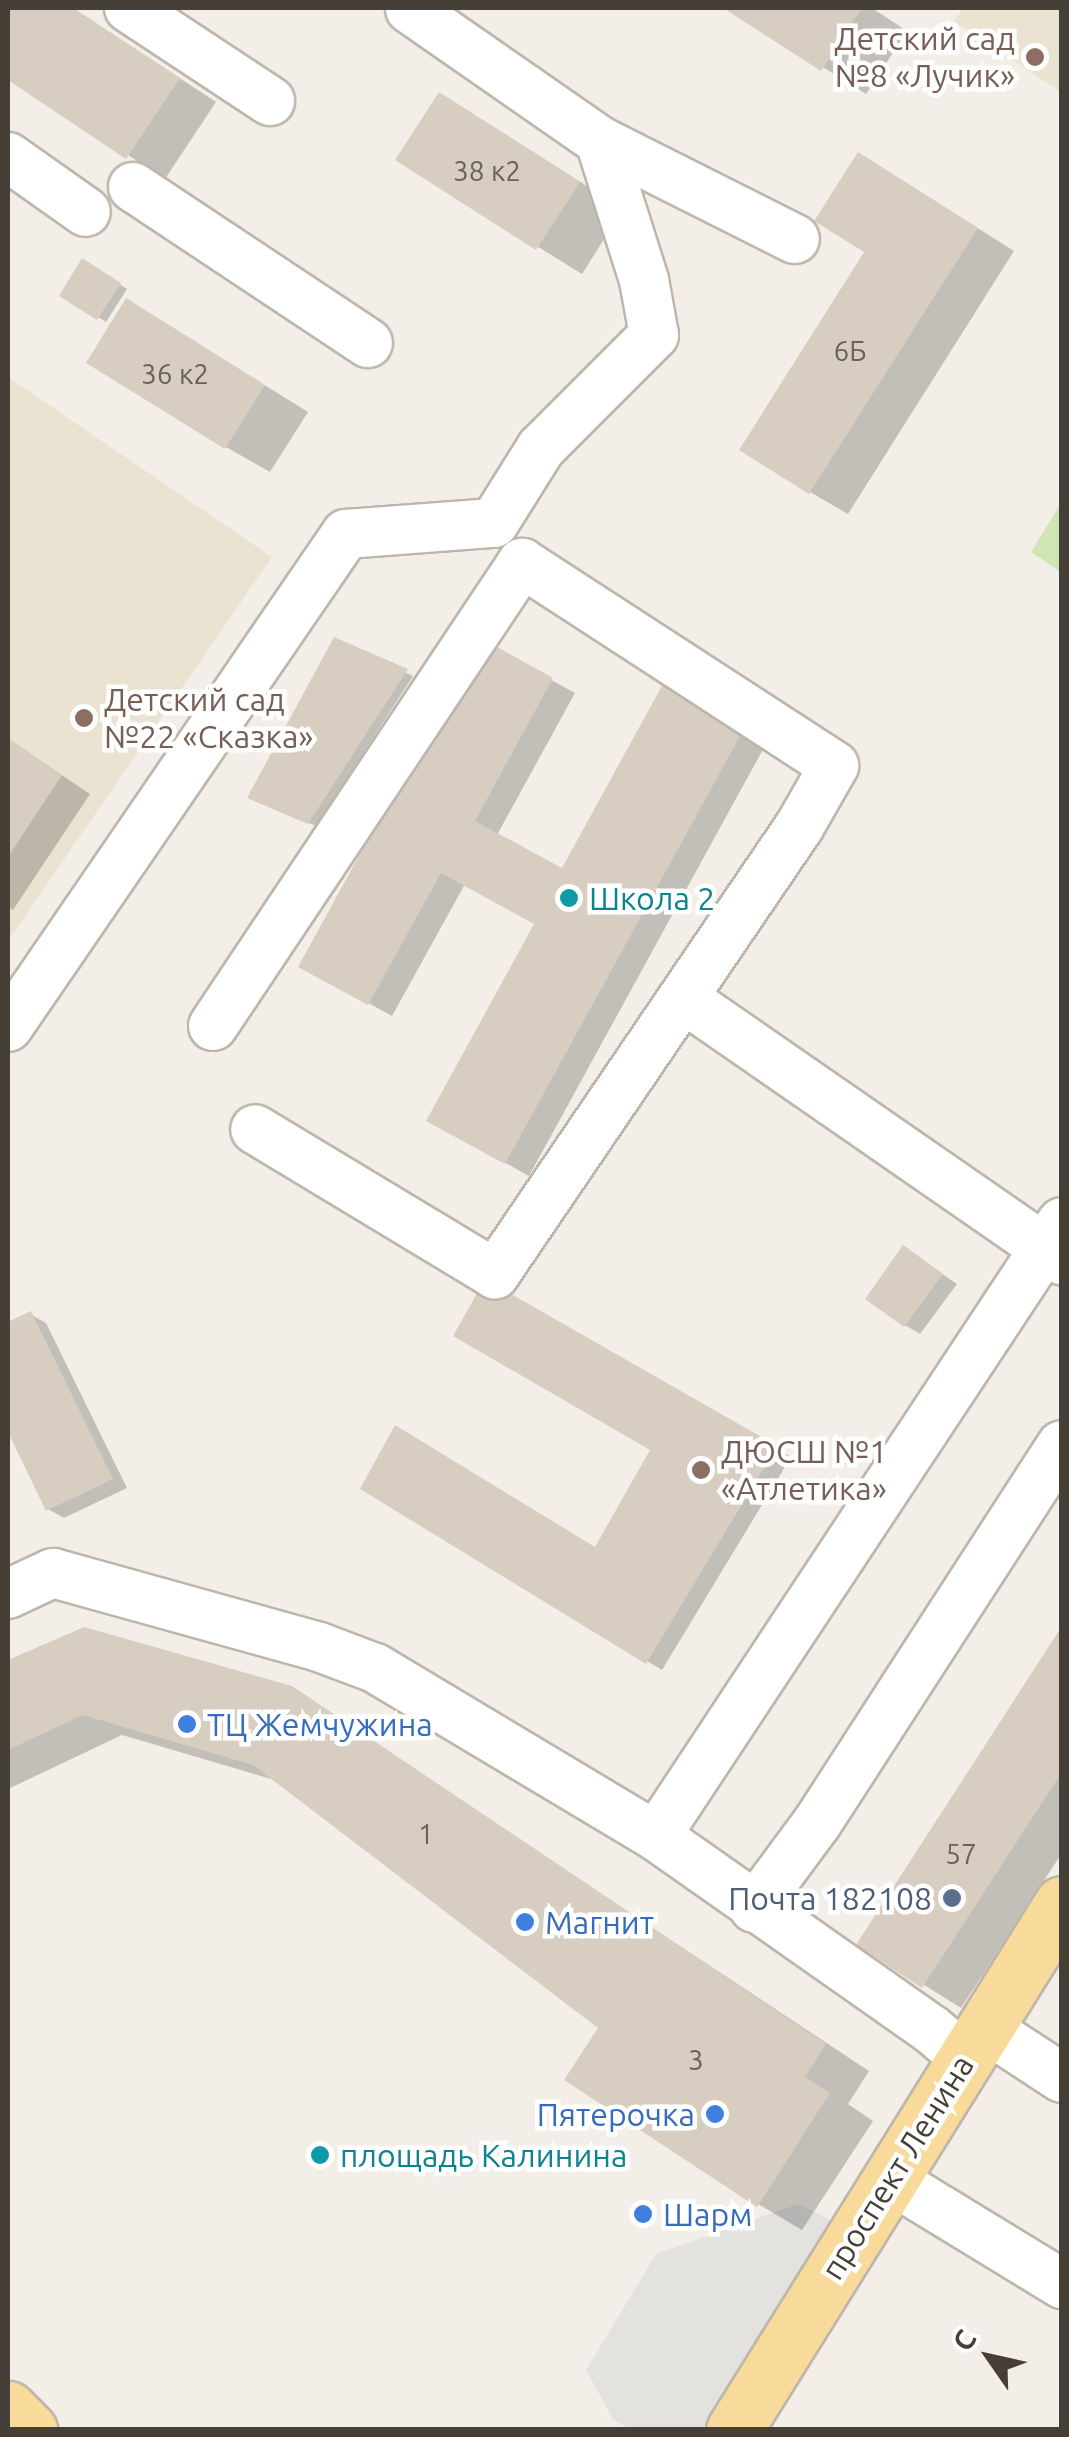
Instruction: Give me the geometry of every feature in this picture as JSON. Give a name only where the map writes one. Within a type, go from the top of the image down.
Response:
[{"type":"main road","name":"проспект Ленина","points":[[734,2430],[1062,1904]]},
{"type":"main road","points":[[8,2408],[29,2430]]},
{"type":"lane","points":[[128,8],[270,101]]},
{"type":"lane","points":[[410,9],[600,141],[795,239]]},
{"type":"lane","points":[[8,1027],[346,534],[494,522],[541,448],[654,335],[644,280],[600,141]]},
{"type":"lane","points":[[8,157],[86,212]]},
{"type":"lane","points":[[133,187],[368,343]]},
{"type":"lane","points":[[213,1026],[522,563],[834,766],[799,828],[495,1274],[255,1129]]},
{"type":"lane","points":[[656,1836],[1056,1244],[682,998]]},
{"type":"lane","points":[[754,1908],[817,1823],[1062,1445]]},
{"type":"lane","points":[[8,1594],[53,1572],[319,1647],[375,1668],[656,1836],[932,2029],[1058,2068]]},
{"type":"lane","points":[[890,2179],[1062,2284]]},
{"type":"shaded area","name":"Детский сад №8 «Лучик»","points":[[963,8],[1061,8],[1061,92],[954,22]]},
{"type":"shaded area","name":"Детский сад №22 «Сказка»","points":[[8,377],[272,557],[8,941]]},
{"type":"shaded area","points":[[798,2204],[843,2226],[707,2429],[629,2429],[613,2419],[586,2370],[656,2254]]},
{"type":"green space","points":[[1061,503],[1062,572],[1031,552]]},
{"type":"building","points":[[8,8],[72,8],[180,78],[126,159],[8,80]]},
{"type":"building","points":[[723,8],[862,8],[821,71]]},
{"type":"building","points":[[439,92],[580,182],[536,250],[395,160]]},
{"type":"building","points":[[858,152],[978,228],[809,494],[739,450],[864,252],[814,221]]},
{"type":"building","points":[[82,258],[121,283],[97,320],[59,296]]},
{"type":"building","points":[[126,298],[265,385],[225,449],[86,363]]},
{"type":"building","points":[[334,637],[408,669],[308,824],[247,798]]},
{"type":"building","name":"Школа 2","points":[[479,637],[553,678],[475,821],[562,868],[669,673],[750,718],[505,1164],[426,1121],[534,924],[441,873],[368,1005],[298,967]]},
{"type":"building","points":[[8,738],[62,775],[8,857]]},
{"type":"building","points":[[903,1245],[943,1274],[904,1327],[865,1299]]},
{"type":"building","name":"ДЮСШ №1 «Атлетика»","points":[[485,1279],[777,1446],[646,1664],[360,1489],[395,1425],[595,1547],[650,1450],[453,1336]]},
{"type":"building","points":[[989,1283],[1005,1293],[983,1328],[967,1318]]},
{"type":"building","points":[[31,1311],[113,1479],[46,1511],[8,1432],[8,1322]]},
{"type":"building","points":[[1062,1626],[1062,1772],[922,1988],[856,1945]]},
{"type":"building","points":[[84,1627],[292,1686],[826,2044],[805,2077],[830,2093],[757,2207],[564,2080],[598,2028],[253,1765],[83,1715],[8,1750],[8,1660]]},
{"type":"place","name":"Детский сад №8 «Лучик»","points":[[1035,57]]},
{"type":"place","name":"Детский сад №22 «Сказка»","points":[[84,718]]},
{"type":"place","name":"Школа 2","points":[[569,898]]},
{"type":"place","name":"ДЮСШ №1 «Атлетика»","points":[[701,1470]]},
{"type":"place","name":"ТЦ Жемчужина","points":[[187,1724]]},
{"type":"place","name":"Почта 182108","points":[[952,1898]]},
{"type":"place","name":"Магнит","points":[[525,1922]]},
{"type":"place","name":"Пятерочка","points":[[715,2114]]},
{"type":"place","name":"площадь Калинина","points":[[320,2155]]},
{"type":"place","name":"Шарм","points":[[643,2214]]}]
